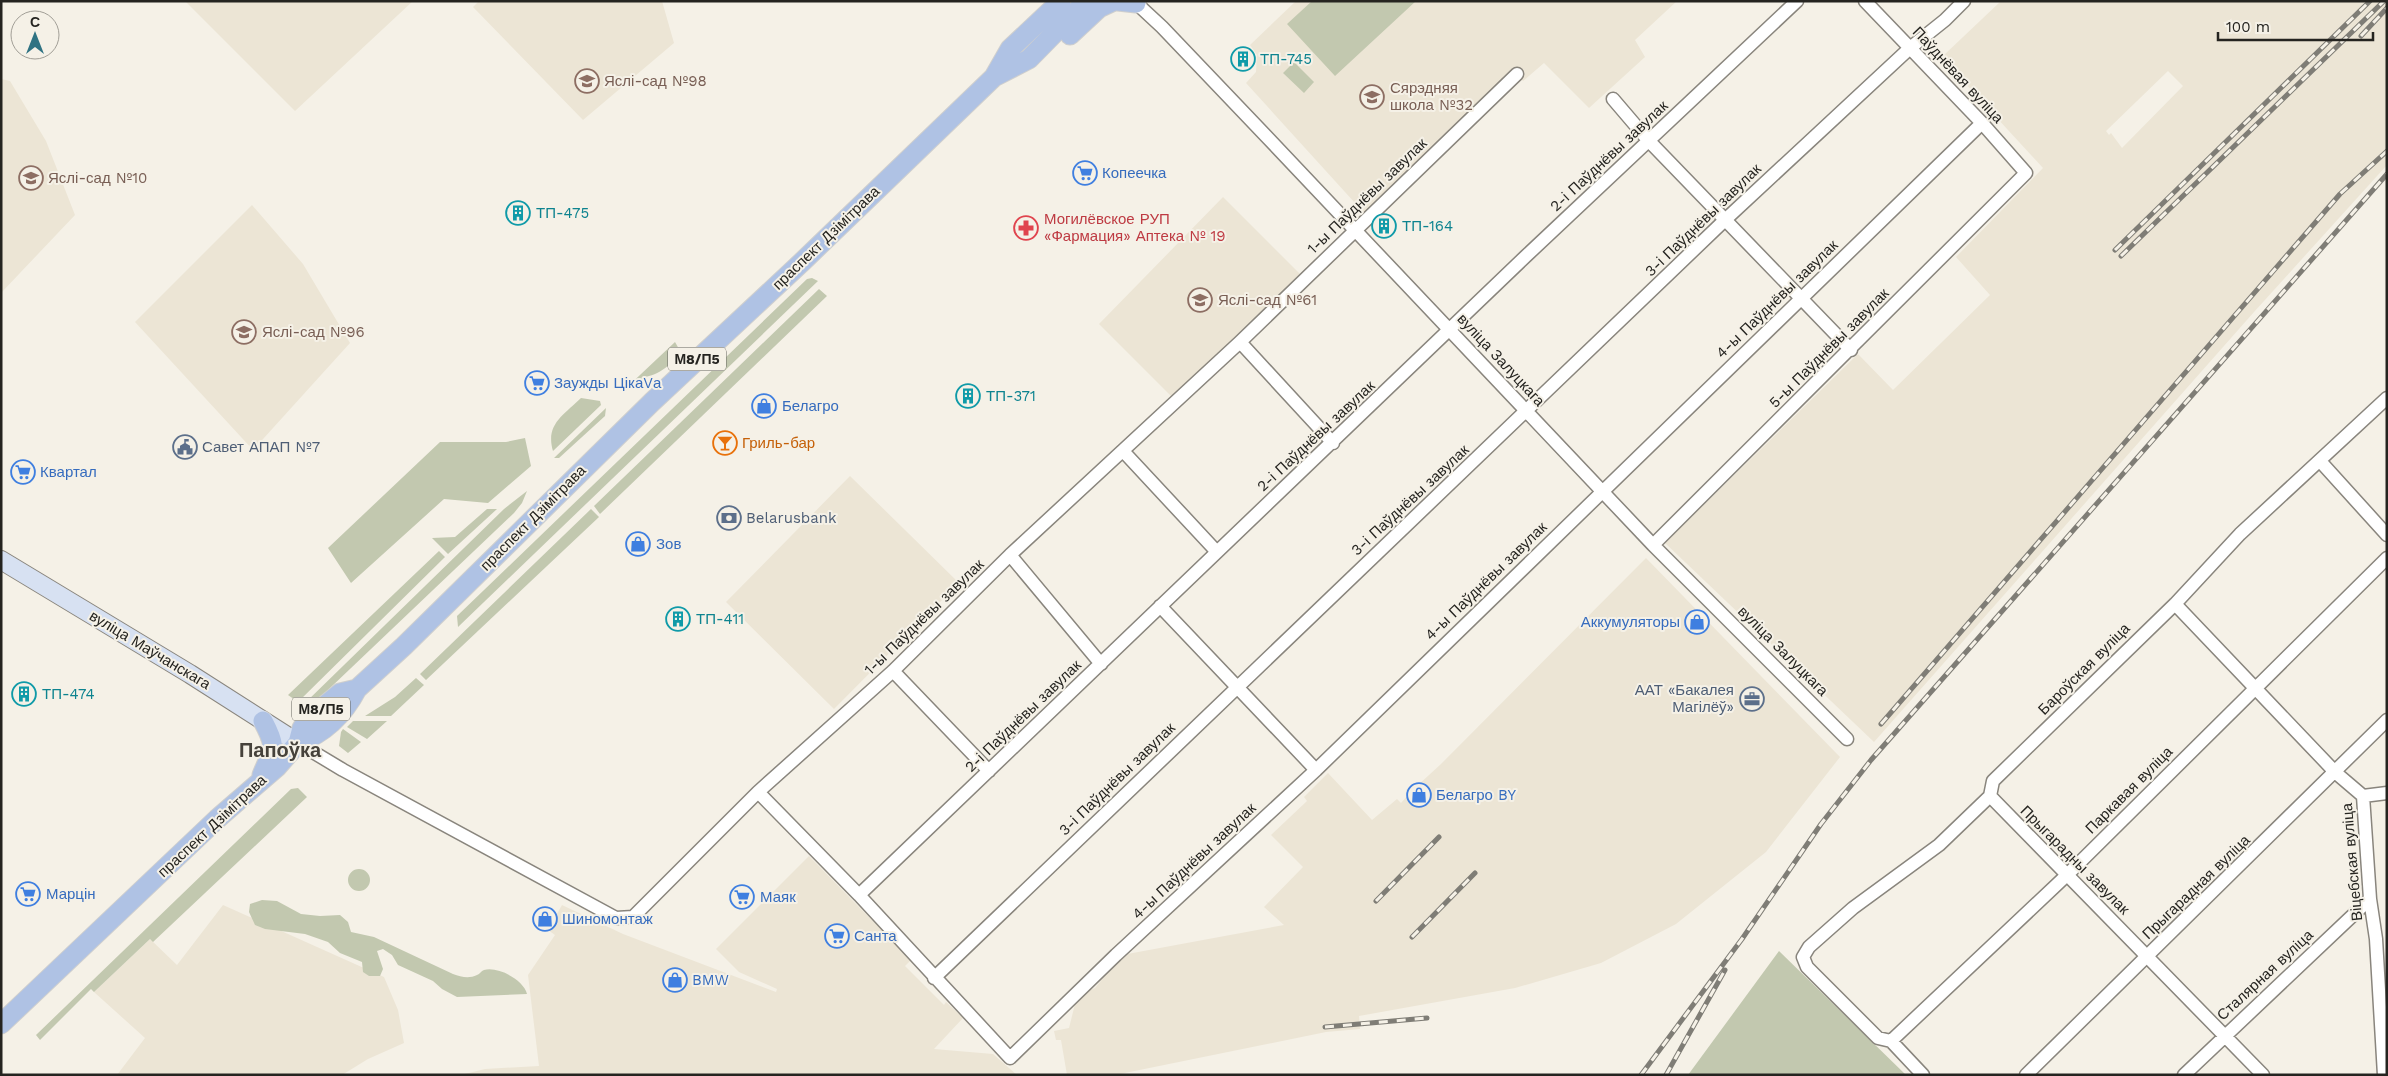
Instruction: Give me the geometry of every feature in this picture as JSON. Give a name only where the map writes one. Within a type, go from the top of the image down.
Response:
[{"type":"main road","name":"праспект Дзімітрава","points":[[1,1024],[217,819],[277,767],[298,743],[302,728],[312,716],[340,693],[357,689],[404,646],[678,376],[804,261],[994,77],[1010,49],[1061,1]]},
{"type":"main road","points":[[1029,58],[1086,1]]},
{"type":"main road","points":[[994,77],[1029,58],[1046,54],[1099,8],[1114,1]]},
{"type":"main road","name":"вуліца Маўчанскага","points":[[1,560],[298,743]]},
{"type":"main road","points":[[259,782],[272,752],[273,744],[264,721]]},
{"type":"street","name":"2-і Паўднёвы завулак","points":[[859,896],[1648,140],[1797,1]]},
{"type":"street","name":"Паўднёвая вуліца","points":[[1864,1],[1982,123],[2026,173]]},
{"type":"street","name":"3-і Паўднёвы завулак","points":[[934,978],[1527,412],[1726,219],[1910,48],[1946,20],[1964,1]]},
{"type":"street","name":"вуліца Залуцкага","points":[[1129,2],[1162,27],[1653,545],[1847,740]]},
{"type":"street","name":"1-ы Паўднёвы завулак","points":[[298,743],[343,770],[616,918],[633,917],[758,792],[893,671],[1010,556],[1240,342],[1517,74]]},
{"type":"street","points":[[1613,99],[1648,140],[1851,350]]},
{"type":"street","name":"4-ы Паўднёвы завулак","points":[[934,978],[1010,1058],[1116,955],[1316,770],[1982,123]]},
{"type":"street","name":"5-ы Паўднёвы завулак","points":[[1653,545],[1851,350],[2026,173]]},
{"type":"street","points":[[1240,342],[1333,443]]},
{"type":"street","name":"Бароўская вуліца","points":[[1890,1042],[1878,1038],[1807,967],[1803,957],[1809,947],[1853,908],[1939,845],[1990,796],[1993,781],[2175,604],[2240,534],[2387,398]]},
{"type":"street","points":[[1123,451],[1217,552]]},
{"type":"street","points":[[2320,461],[2387,535]]},
{"type":"street","points":[[1010,556],[1101,664]]},
{"type":"street","name":"Паркавая вуліца","points":[[1890,1042],[2068,874],[2253,688],[2387,558]]},
{"type":"street","name":"Віцебская вуліца","points":[[2175,604],[2336,773],[2363,796],[2370,899],[2382,938],[2384,1067]]},
{"type":"street","points":[[1160,606],[1316,770]]},
{"type":"street","points":[[893,671],[989,771]]},
{"type":"street","name":"Прыгарадная вуліца","points":[[2026,1075],[2336,773],[2387,720]]},
{"type":"street","points":[[758,792],[859,896],[934,978]]},
{"type":"street","points":[[2363,796],[2387,793]]},
{"type":"street","name":"Прыгарадны завулак","points":[[1990,796],[2263,1075]]},
{"type":"street","name":"Сталярная вуліца","points":[[2184,1075],[2370,899]]},
{"type":"street","points":[[1890,1042],[1923,1075]]},
{"type":"street","points":[[2372,1075],[2384,1067]]},
{"type":"shaded area","points":[[185,1],[413,1],[295,111]]},
{"type":"shaded area","name":"Яслі-сад №98","points":[[479,1],[662,1],[674,43],[583,120],[473,7]]},
{"type":"shaded area","name":"Сярэдняя школа №32","points":[[1296,1],[1677,1],[1635,40],[1645,57],[1589,108],[1544,63],[1523,81],[1512,69],[1365,214],[1246,83],[1256,72],[1257,55],[1250,45]]},
{"type":"shaded area","points":[[2001,1],[2387,1],[2387,165],[2254,312],[1874,742],[1665,543],[1858,354],[1893,390],[1990,295],[1956,257],[2043,168],[1950,67],[1952,64],[1944,55]],"holes":[[[2168,71],[2183,86],[2122,148],[2111,133],[2109,135],[2106,131]]]},
{"type":"shaded area","name":"Яслі-сад №10","points":[[1,79],[10,81],[46,141],[75,215],[1,293]]},
{"type":"shaded area","name":"Яслі-сад №61","points":[[1223,197],[1303,277],[1173,398],[1099,324]]},
{"type":"shaded area","name":"Яслі-сад №96","points":[[252,205],[303,264],[350,343],[253,450],[135,322]]},
{"type":"shaded area","points":[[850,476],[959,583],[834,709],[726,602]]},
{"type":"shaded area","points":[[1646,558],[1840,757],[1766,852],[1676,924],[1601,963],[1515,988],[1359,1016],[1360,1029],[1326,1032],[1115,1075],[1067,1075],[1061,1040],[1056,1040],[1054,1031],[1069,1028],[1077,996],[1095,988],[1122,955],[1284,925],[1264,907],[1303,867],[1271,835],[1307,801],[1304,797],[1328,773],[1372,820],[1397,799],[1401,803],[1409,794],[1406,790],[1414,783],[1417,786],[1441,764]]},
{"type":"shaded area","points":[[809,856],[911,960],[905,966],[944,1005],[946,1002],[963,1018],[934,1049],[993,1054],[1017,1075],[461,1075],[485,1069],[539,1066],[528,975],[555,935],[548,930],[562,905],[623,934],[776,992],[777,989],[739,972],[716,949]]},
{"type":"shaded area","points":[[223,905],[384,977],[398,1010],[404,1043],[368,1059],[342,1075],[117,1075],[145,1038],[94,992],[150,939],[177,965]]},
{"type":"green space","points":[[1312,1],[1416,1],[1335,76],[1287,24]]},
{"type":"green space","points":[[1294,62],[1314,82],[1304,93],[1283,73]]},
{"type":"green space","points":[[812,278],[818,281],[458,627],[457,616],[807,279]]},
{"type":"green space","points":[[819,289],[827,296],[600,514],[594,506]]},
{"type":"green space","points":[[675,342],[679,349],[670,364],[655,374],[644,377],[634,388],[623,391]]},
{"type":"green space","points":[[581,398],[600,401],[601,405],[553,451],[551,442],[554,427],[563,415]]},
{"type":"green space","points":[[606,408],[605,416],[559,458],[554,458]]},
{"type":"green space","points":[[525,438],[531,466],[488,503],[444,499],[351,583],[328,548],[440,442],[506,442]]},
{"type":"green space","points":[[527,491],[522,503],[514,513],[309,708],[304,704],[504,509]]},
{"type":"green space","points":[[487,509],[497,509],[448,554],[432,538],[455,537]]},
{"type":"green space","points":[[591,509],[599,517],[426,680],[420,674]]},
{"type":"green space","points":[[439,551],[445,557],[298,702],[288,695]]},
{"type":"green space","points":[[416,678],[424,685],[391,716],[365,716],[395,697]]},
{"type":"green space","points":[[353,721],[387,721],[367,739],[347,727]]},
{"type":"green space","points":[[343,729],[361,742],[348,753],[339,746]]},
{"type":"green space","points":[[298,788],[307,797],[153,942],[150,939],[94,992],[91,989],[40,1040],[36,1035],[291,789]]},
{"type":"green space","points":[[355,869],[363,869],[370,876],[370,884],[363,891],[355,891],[348,884],[348,876]]},
{"type":"green space","points":[[262,900],[277,901],[301,914],[320,916],[340,915],[348,922],[351,932],[374,937],[459,976],[471,977],[490,969],[503,972],[516,979],[527,994],[457,997],[442,989],[433,981],[398,965],[392,955],[383,949],[377,951],[383,969],[380,976],[369,976],[363,972],[362,962],[340,953],[328,942],[305,934],[265,929],[255,925],[249,912],[250,904]]},
{"type":"green space","points":[[1779,951],[1906,1075],[1688,1075]]},
{"type":"railway","points":[[2115,250],[2370,1]]},
{"type":"railway","points":[[2121,256],[2384,1]]},
{"type":"railway","points":[[2361,36],[2387,8]]},
{"type":"railway","points":[[1881,724],[2340,194],[2387,151]]},
{"type":"railway","points":[[1641,1075],[1742,939],[1821,824],[1871,760],[2387,174]]},
{"type":"railway","points":[[1376,901],[1439,837]]},
{"type":"railway","points":[[1412,937],[1475,873]]},
{"type":"railway","points":[[1666,1075],[1725,970]]},
{"type":"railway","points":[[1325,1027],[1427,1018]]},
{"type":"place","name":"ТП-745","points":[[1243,59]]},
{"type":"place","name":"Яслі-сад №98","points":[[587,81]]},
{"type":"place","name":"Сярэдняя школа №32","points":[[1372,97]]},
{"type":"place","name":"Копеечка","points":[[1085,173]]},
{"type":"place","name":"Яслі-сад №10","points":[[31,178]]},
{"type":"place","name":"ТП-475","points":[[518,213]]},
{"type":"place","name":"ТП-164","points":[[1384,226]]},
{"type":"place","name":"Могилёвское РУП «Фармация» Аптека № 19","points":[[1026,228]]},
{"type":"place","name":"Яслі-сад №61","points":[[1200,300]]},
{"type":"place","name":"Яслі-сад №96","points":[[244,332]]},
{"type":"place","name":"Заужды ЦікаVа","points":[[537,383]]},
{"type":"place","name":"ТП-371","points":[[968,396]]},
{"type":"place","name":"Белагро","points":[[764,406]]},
{"type":"place","name":"Гриль-бар","points":[[725,443]]},
{"type":"place","name":"Савет АПАП №7","points":[[185,447]]},
{"type":"place","name":"Квартал","points":[[23,472]]},
{"type":"place","name":"Belarusbank","points":[[729,518]]},
{"type":"place","name":"Зов","points":[[638,544]]},
{"type":"place","name":"ТП-411","points":[[678,619]]},
{"type":"place","name":"Аккумуляторы","points":[[1697,622]]},
{"type":"place","name":"ТП-474","points":[[24,694]]},
{"type":"place","name":"ААТ «Бакалея Магілёў»","points":[[1752,699]]},
{"type":"place","name":"Белагро BY","points":[[1419,795]]},
{"type":"place","name":"Марцін","points":[[28,894]]},
{"type":"place","name":"Маяк","points":[[742,897]]},
{"type":"place","name":"Шиномонтаж","points":[[545,919]]},
{"type":"place","name":"Санта","points":[[837,936]]},
{"type":"place","name":"BMW","points":[[675,980]]},
{"type":"district","name":"Папоўка","points":[[280,750]]}]
